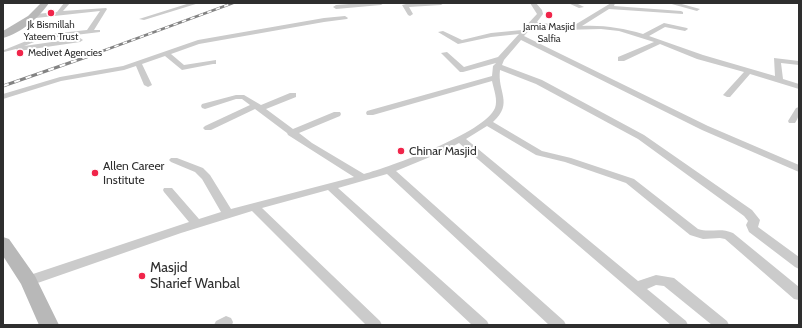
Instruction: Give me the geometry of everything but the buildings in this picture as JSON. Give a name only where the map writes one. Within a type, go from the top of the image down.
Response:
[{"type":"main road","points":[[3,35],[36,16],[45,3]]},
{"type":"main road","points":[[4,246],[29,281],[49,325]]},
{"type":"street","points":[[59,13],[67,3]]},
{"type":"street","points":[[142,19],[196,3]]},
{"type":"street","points":[[336,7],[381,3]]},
{"type":"street","points":[[410,14],[406,5],[441,3]]},
{"type":"street","points":[[29,281],[228,214],[388,169],[420,158],[460,139],[487,122],[497,113],[500,104],[496,78],[499,63],[541,13],[533,3]]},
{"type":"street","points":[[571,3],[581,7]]},
{"type":"street","points":[[574,28],[615,3]]},
{"type":"street","points":[[671,3],[697,9]]},
{"type":"street","points":[[36,16],[104,8],[89,32]]},
{"type":"street","points":[[608,8],[680,13]]},
{"type":"street","points":[[3,98],[60,79],[111,70],[138,63],[198,42],[324,20],[345,18]]},
{"type":"street","points":[[533,23],[557,28],[613,28],[644,36],[700,57],[799,87]]},
{"type":"street","points":[[644,36],[664,24],[685,29]]},
{"type":"street","points":[[4,51],[42,37],[98,31]]},
{"type":"street","points":[[441,32],[458,42],[491,35],[522,34],[705,128],[799,169]]},
{"type":"street","points":[[4,51],[80,40]]},
{"type":"street","points":[[621,59],[659,42]]},
{"type":"street","points":[[166,52],[182,68],[213,62]]},
{"type":"street","points":[[445,54],[463,70],[499,63],[539,82],[642,137],[748,213],[754,220],[752,225],[753,229],[799,264]]},
{"type":"street","points":[[779,80],[777,60],[799,63]]},
{"type":"street","points":[[138,63],[148,85]]},
{"type":"street","points":[[727,95],[749,71]]},
{"type":"street","points":[[370,113],[496,78]]},
{"type":"street","points":[[208,128],[293,94]]},
{"type":"street","points":[[205,106],[244,97],[308,145],[362,177]]},
{"type":"street","points":[[792,120],[799,110]]},
{"type":"street","points":[[292,133],[337,114]]},
{"type":"street","points":[[487,122],[539,153],[568,160],[630,181],[694,232],[703,236],[722,233],[729,236],[799,295]]},
{"type":"street","points":[[460,139],[681,325]]},
{"type":"street","points":[[174,160],[199,170],[206,177],[228,214]]},
{"type":"street","points":[[388,169],[559,325]]},
{"type":"street","points":[[330,186],[482,325]]},
{"type":"street","points":[[168,190],[197,224]]},
{"type":"street","points":[[255,207],[375,325]]},
{"type":"street","points":[[636,288],[658,279],[669,282],[722,325]]},
{"type":"railway","points":[[89,56],[233,3]]},
{"type":"railway","points":[[3,86],[92,55]]},
{"type":"place","name":"Jk Bismillah Yateem Trust","points":[[51,13]]},
{"type":"place","name":"Jamia Masjid Salfia","points":[[549,15]]},
{"type":"place","name":"Medivet Agencies","points":[[20,53]]},
{"type":"place","name":"Chinar Masjid","points":[[401,151]]},
{"type":"place","name":"Allen Career Institute","points":[[95,173]]},
{"type":"place","name":"Masjid Sharief Wanbal","points":[[142,276]]}]
